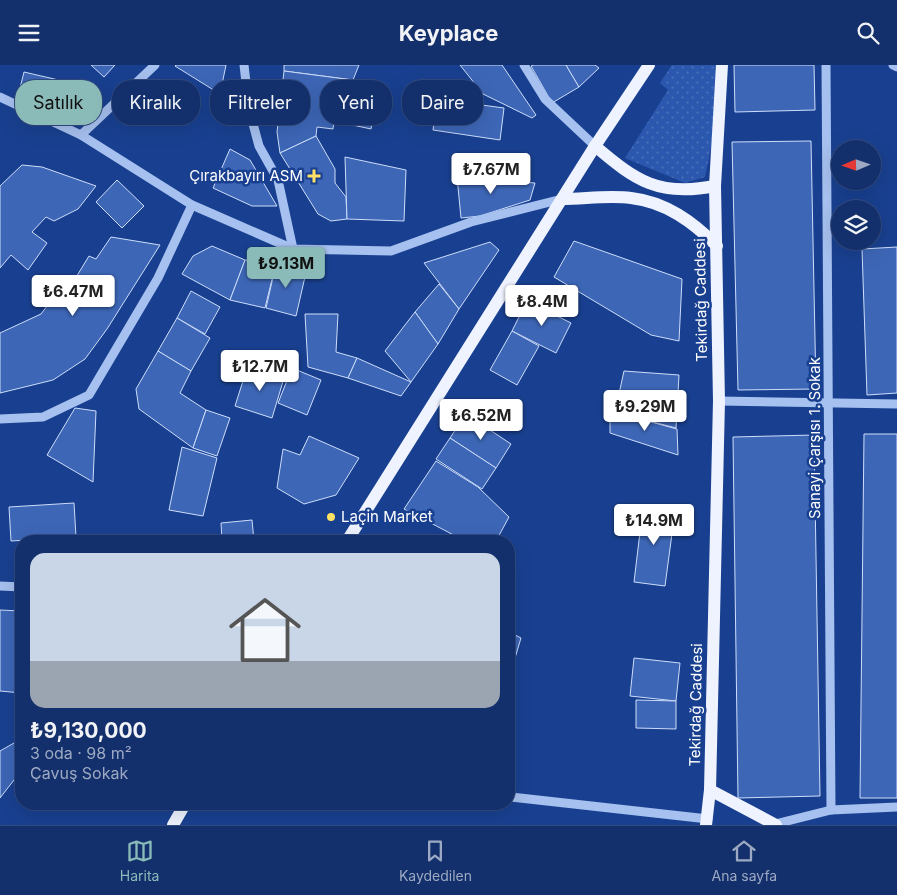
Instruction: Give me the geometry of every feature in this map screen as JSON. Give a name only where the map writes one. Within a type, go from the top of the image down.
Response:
[{"type":"main road","points":[[351,535],[595,146],[649,65]]},
{"type":"main road","name":"Tekirdağ Caddesi","points":[[707,822],[710,790],[719,401],[715,186],[722,65]]},
{"type":"main road","points":[[595,146],[620,167],[643,182],[673,191],[715,186]]},
{"type":"main road","points":[[562,199],[631,198],[667,208],[695,224],[717,246]]},
{"type":"main road","points":[[710,790],[776,825]]},
{"type":"main road","points":[[173,825],[182,810]]},
{"type":"street","points":[[81,135],[155,65]]},
{"type":"street","points":[[244,65],[249,109],[258,145],[278,180],[293,249]]},
{"type":"street","points":[[524,65],[545,99],[595,146]]},
{"type":"street","name":"Sanayi Çarşısı 1. Sokak","points":[[826,65],[831,810]]},
{"type":"street","points":[[893,65],[897,67]]},
{"type":"street","points":[[0,97],[81,135],[192,205],[293,249],[391,251],[471,222],[562,199]]},
{"type":"street","points":[[0,419],[43,417],[89,395],[158,278],[192,205]]},
{"type":"street","points":[[719,401],[897,404]]},
{"type":"street","points":[[0,586],[15,587]]},
{"type":"street","points":[[515,798],[707,822]]},
{"type":"street","points":[[776,825],[831,810],[897,807]]},
{"type":"shaded area","points":[[672,65],[719,65],[714,134],[705,177],[685,183],[625,158],[668,90],[660,83]]},
{"type":"building","points":[[91,65],[115,65],[104,77]]},
{"type":"building","points":[[226,65],[223,80],[210,80],[210,88],[175,66]]},
{"type":"building","points":[[284,65],[359,65],[353,80],[284,71]]},
{"type":"building","points":[[460,65],[502,65],[536,115],[532,118],[483,94],[483,80],[472,80]]},
{"type":"building","points":[[566,65],[579,87],[552,103],[531,66]]},
{"type":"building","points":[[566,65],[595,65],[599,68],[579,87]]},
{"type":"building","points":[[734,65],[814,65],[815,110],[735,112]]},
{"type":"building","points":[[284,71],[353,80],[320,80],[320,125],[334,125],[333,129],[317,127],[316,136],[280,153],[278,125],[310,125],[310,80],[283,80]]},
{"type":"building","points":[[24,72],[59,80],[22,80]]},
{"type":"building","points":[[483,105],[504,108],[500,140],[433,130],[434,125],[483,125]]},
{"type":"building","points":[[352,125],[372,125],[371,129]]},
{"type":"building","name":"Çırakbayırı ASM","points":[[316,136],[335,169],[335,183],[346,197],[347,219],[331,221],[318,214],[280,153]]},
{"type":"building","points":[[811,141],[816,389],[738,390],[732,142]]},
{"type":"building","points":[[230,149],[250,160],[277,206],[252,206],[213,188]]},
{"type":"building","points":[[345,157],[406,170],[404,221],[347,219]]},
{"type":"building","points":[[22,165],[42,167],[96,186],[78,209],[54,221],[46,217],[32,232],[47,243],[28,270],[11,255],[0,268],[0,186]]},
{"type":"building","points":[[457,177],[535,183],[530,200],[480,216],[461,218]]},
{"type":"building","points":[[117,180],[144,206],[122,228],[96,202]]},
{"type":"building","points":[[111,237],[160,245],[107,329],[85,359],[53,380],[0,393],[0,333],[41,314],[57,293],[64,297],[89,256],[96,259]]},
{"type":"building","points":[[574,241],[682,279],[679,341],[651,335],[554,277]]},
{"type":"building","points":[[490,242],[499,250],[459,309],[424,263]]},
{"type":"building","points":[[212,246],[245,260],[230,300],[182,274],[193,256]]},
{"type":"building","points":[[897,247],[897,393],[867,395],[862,250],[881,250],[881,248]]},
{"type":"building","points":[[245,260],[276,263],[265,308],[230,300]]},
{"type":"building","points":[[276,264],[307,268],[296,316],[266,308]]},
{"type":"building","points":[[439,284],[459,309],[438,344],[415,312]]},
{"type":"building","points":[[191,291],[220,307],[205,334],[177,318]]},
{"type":"building","points":[[527,301],[571,323],[556,353],[512,331]]},
{"type":"building","points":[[415,312],[438,344],[411,382],[385,351]]},
{"type":"building","points":[[305,314],[338,314],[336,352],[357,358],[348,378],[308,367]]},
{"type":"building","points":[[177,318],[210,338],[191,371],[158,351]]},
{"type":"building","points":[[512,331],[539,346],[517,385],[490,370]]},
{"type":"building","points":[[158,351],[191,371],[180,393],[206,410],[193,448],[139,409],[136,389]]},
{"type":"building","points":[[357,358],[411,382],[401,396],[348,378]]},
{"type":"building","points":[[248,365],[284,378],[272,418],[235,406]]},
{"type":"building","points":[[292,368],[321,380],[307,415],[278,403]]},
{"type":"building","points":[[624,371],[679,375],[676,428],[615,412]]},
{"type":"building","points":[[75,408],[96,411],[93,482],[47,455]]},
{"type":"building","points":[[206,410],[230,418],[217,456],[193,448]]},
{"type":"building","points":[[610,411],[677,429],[678,455],[610,433]]},
{"type":"building","points":[[466,414],[511,444],[496,468],[450,438]]},
{"type":"building","points":[[864,434],[897,434],[897,798],[860,798]]},
{"type":"building","points":[[814,435],[820,796],[738,798],[733,437]]},
{"type":"building","points":[[309,436],[359,458],[336,495],[304,504],[277,488],[283,449],[300,455]]},
{"type":"building","points":[[450,438],[496,468],[482,489],[436,459]]},
{"type":"building","points":[[182,447],[217,458],[203,516],[169,510]]},
{"type":"building","points":[[436,461],[478,487],[509,517],[499,535],[454,535],[404,509]]},
{"type":"building","points":[[74,503],[76,535],[15,535],[15,541],[11,541],[9,507]]},
{"type":"building","points":[[643,507],[675,511],[665,586],[634,582]]},
{"type":"building","points":[[252,520],[253,535],[222,535],[221,523]]},
{"type":"building","points":[[0,610],[15,611],[15,692],[0,691]]},
{"type":"building","points":[[515,635],[521,638],[515,658]]},
{"type":"building","points":[[634,658],[680,663],[676,701],[630,696]]},
{"type":"building","points":[[636,700],[676,701],[676,729],[636,728]]},
{"type":"building","points":[[15,742],[15,779],[0,798],[0,751]]},
{"type":"place","name":"Çırakbayırı ASM","points":[[314,176]]},
{"type":"place","name":"Laçin Market","points":[[331,517]]}]
